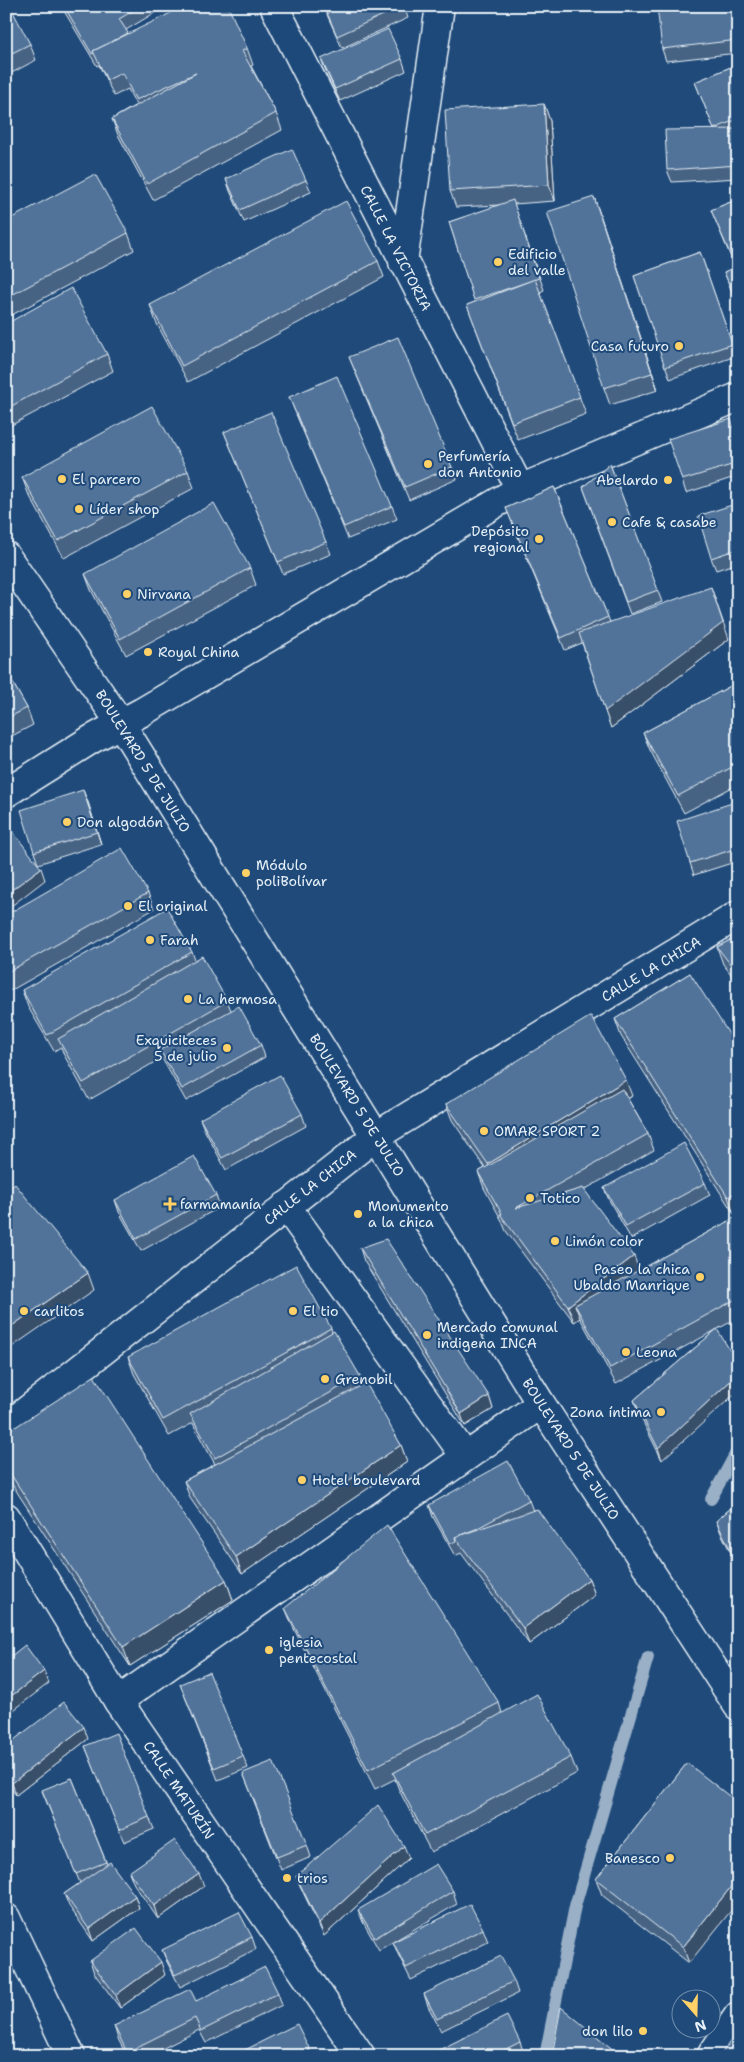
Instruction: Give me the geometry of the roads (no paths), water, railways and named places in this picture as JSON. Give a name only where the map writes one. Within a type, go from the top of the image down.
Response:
[{"type":"street","name":"CALLE LA VICTORIA","points":[[274,6],[402,262],[520,489]]},
{"type":"street","points":[[402,262],[440,6]]},
{"type":"street","points":[[6,793],[92,739],[121,724],[520,489],[738,397]]},
{"type":"street","name":"BOULEVARD 5 DE JULIO","points":[[6,556],[121,724],[541,1404],[738,1706]]},
{"type":"street","name":"CALLE LA CHICA","points":[[6,1427],[376,1136],[738,915]]},
{"type":"street","points":[[286,1206],[465,1456]]},
{"type":"street","points":[[118,1701],[541,1404]]},
{"type":"street","name":"CALLE MATURÍN","points":[[6,1517],[118,1701],[361,2056]]},
{"type":"street","points":[[6,1918],[71,2056]]},
{"type":"street","points":[[711,2056],[738,2016]]},
{"type":"waterway","points":[[711,1499],[738,1449]]},
{"type":"waterway","points":[[545,2056],[575,1906],[648,1657]]},
{"type":"place","name":"Edificio del valle","points":[[498,262]]},
{"type":"place","name":"Casa futuro","points":[[679,346]]},
{"type":"place","name":"Perfumería don Antonio","points":[[428,464]]},
{"type":"place","name":"El parcero","points":[[62,479]]},
{"type":"place","name":"Abelardo","points":[[668,480]]},
{"type":"place","name":"Líder shop","points":[[79,509]]},
{"type":"place","name":"Cafe & casabe","points":[[612,522]]},
{"type":"place","name":"Depósito regional","points":[[539,539]]},
{"type":"place","name":"Nirvana","points":[[127,594]]},
{"type":"place","name":"Royal China","points":[[148,652]]},
{"type":"place","name":"Don algodón","points":[[67,822]]},
{"type":"place","name":"Módulo poliBolívar","points":[[246,873]]},
{"type":"place","name":"El original","points":[[128,906]]},
{"type":"place","name":"Farah","points":[[150,940]]},
{"type":"place","name":"La hermosa","points":[[188,999]]},
{"type":"place","name":"Exquiciteces 5 de julio","points":[[227,1048]]},
{"type":"place","name":"OMAR SPORT 2","points":[[484,1131]]},
{"type":"place","name":"Totico","points":[[530,1198]]},
{"type":"place","name":"farmamanía","points":[[170,1204]]},
{"type":"place","name":"Monumento a la chica","points":[[358,1214]]},
{"type":"place","name":"Limón color","points":[[555,1241]]},
{"type":"place","name":"Paseo la chica Ubaldo Manrique","points":[[700,1277]]},
{"type":"place","name":"carlitos","points":[[24,1311]]},
{"type":"place","name":"El tio","points":[[293,1311]]},
{"type":"place","name":"Mercado comunal indigena INCA","points":[[427,1335]]},
{"type":"place","name":"Leona","points":[[626,1352]]},
{"type":"place","name":"Grenobil","points":[[325,1379]]},
{"type":"place","name":"Zona íntima","points":[[661,1412]]},
{"type":"place","name":"Hotel boulevard","points":[[302,1480]]},
{"type":"place","name":"iglesia pentecostal","points":[[269,1650]]},
{"type":"place","name":"Banesco","points":[[670,1858]]},
{"type":"place","name":"trios","points":[[287,1878]]},
{"type":"place","name":"don lilo","points":[[643,2031]]}]
